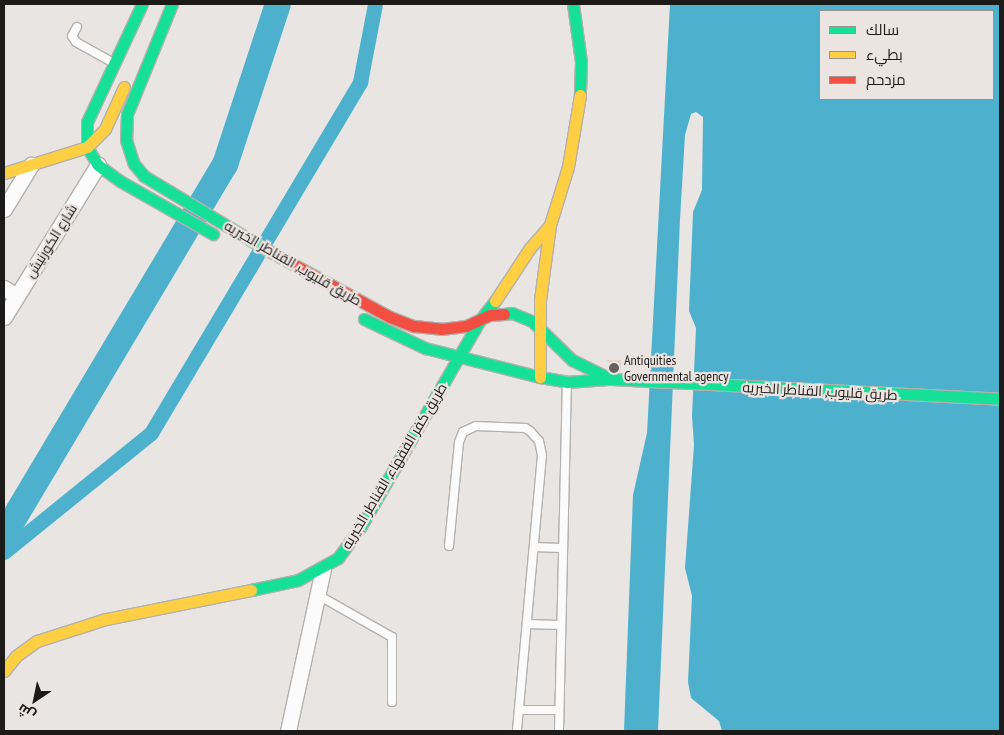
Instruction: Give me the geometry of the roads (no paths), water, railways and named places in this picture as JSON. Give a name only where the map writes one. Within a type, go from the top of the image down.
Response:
[{"type":"main road","points":[[87,148],[87,122],[142,4]]},
{"type":"main road","name":"طريق كفر الفقهاء, القناطر الخيريه","points":[[540,377],[540,300],[548,256],[550,225],[568,167],[579,107],[581,62],[573,4]]},
{"type":"main road","points":[[4,173],[87,148],[105,129],[152,25],[171,7]]},
{"type":"main road","name":"طريق قليوب, القناطر الخيريه","points":[[171,7],[126,114],[129,152],[144,176],[301,270],[414,326],[454,328],[496,314],[512,313],[527,319],[540,329],[572,360],[611,379]]},
{"type":"main road","name":"طريق قليوب, القناطر الخيريه","points":[[87,148],[98,165],[120,181],[228,242]]},
{"type":"main road","name":"طريق كفر الفقهاء, القناطر الخيريه","points":[[4,671],[16,656],[37,641],[73,629],[106,619],[298,580],[324,569],[350,543],[480,320],[504,290],[530,248],[550,225]]},
{"type":"main road","name":"طريق قليوب, القناطر الخيريه","points":[[350,311],[403,340],[458,356],[567,382],[611,379],[647,383],[1000,398]]},
{"type":"street","points":[[4,210],[31,165]]},
{"type":"street","name":"شارع الكورنيش","points":[[4,317],[98,165]]},
{"type":"street","points":[[4,288],[17,296]]},
{"type":"street","points":[[288,731],[324,569]]},
{"type":"lane","points":[[77,27],[72,36],[76,42],[114,63]]},
{"type":"lane","points":[[558,731],[559,625],[567,382]]},
{"type":"lane","points":[[449,546],[460,437],[471,427],[506,426],[525,428],[535,436],[541,448],[517,731]]},
{"type":"lane","points":[[534,547],[561,548]]},
{"type":"lane","points":[[318,595],[392,638],[392,702]]},
{"type":"lane","points":[[527,624],[559,625]]},
{"type":"lane","points":[[519,710],[559,710]]},
{"type":"water","points":[[670,4],[1000,4],[1000,731],[722,731],[719,721],[691,698],[688,682],[692,596],[685,568],[694,445],[692,416],[696,328],[689,311],[693,212],[702,190],[703,117],[696,112],[691,114],[685,135],[658,731],[624,731],[633,495],[647,433]]},
{"type":"waterway","points":[[4,535],[225,165],[278,4]]},
{"type":"waterway","points":[[4,552],[151,433],[360,82],[375,4]]},
{"type":"place","name":"Antiquities Governmental agency","points":[[614,368]]}]
